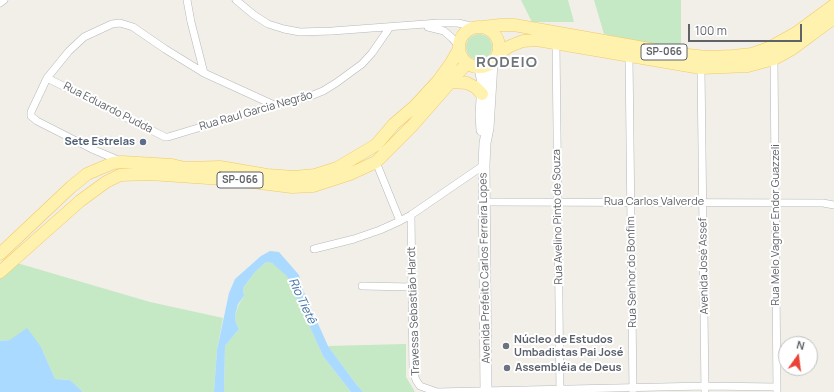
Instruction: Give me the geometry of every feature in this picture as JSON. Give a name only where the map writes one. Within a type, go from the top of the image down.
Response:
[{"type":"main road","name":"SP-066","points":[[479,27],[514,25],[678,54],[707,57],[733,56],[752,54],[769,48],[796,33],[834,5]]},
{"type":"main road","name":"SP-066","points":[[499,53],[510,46],[523,41],[537,40],[701,68],[748,66],[774,59],[792,49],[834,18]]},
{"type":"main road","points":[[479,27],[490,30],[495,34],[500,46],[496,59],[492,63],[480,68],[467,63],[462,57],[459,48],[460,40],[464,34],[469,30],[479,27]]},
{"type":"main road","name":"SP-066","points":[[0,254],[71,187],[87,174],[113,163],[122,162],[172,165],[185,168],[220,167],[267,175],[294,177],[315,175],[337,168],[376,145],[394,124],[415,106],[438,81],[451,63],[459,48]]},
{"type":"main road","name":"SP-066","points":[[0,272],[80,201],[106,182],[120,175],[150,174],[237,180],[292,187],[313,186],[350,174],[376,162],[412,126],[467,63]]},
{"type":"main road","name":"Avenida Prefeito Carlos Ferreira Lopes","points":[[486,392],[484,165],[492,63]]},
{"type":"main road","name":"Avenida Prefeito Carlos Ferreira Lopes","points":[[480,68],[483,83],[481,115],[485,143]]},
{"type":"main road","points":[[450,82],[467,84],[475,87],[482,94]]},
{"type":"street","points":[[0,3],[4,0]]},
{"type":"street","points":[[187,0],[204,73]]},
{"type":"street","points":[[236,0],[268,24],[300,32],[458,23],[479,27]]},
{"type":"street","points":[[122,162],[71,139],[37,121],[31,116],[31,109],[47,78],[69,51],[84,38],[112,24],[120,23],[133,26],[165,49],[204,73],[274,105]]},
{"type":"street","points":[[420,25],[444,31],[452,38],[459,48]]},
{"type":"street","name":"Rua Raul Garcia Negrão","points":[[168,137],[274,105],[308,97],[336,83],[362,64],[372,53],[390,27]]},
{"type":"street","name":"Rua Avelino Pinto de Souza","points":[[556,43],[560,391]]},
{"type":"street","name":"Rua Senhor do Bonfim","points":[[629,56],[633,390]]},
{"type":"street","name":"Rua Melo Vagner Endor Guazzeli","points":[[774,59],[777,389]]},
{"type":"street","name":"Avenida José Assef","points":[[701,68],[705,389]]},
{"type":"street","name":"Rua Eduardo Pudda","points":[[47,78],[165,137],[168,137]]},
{"type":"street","points":[[376,162],[400,220]]},
{"type":"street","points":[[314,249],[354,239],[380,230],[411,215],[484,165]]},
{"type":"street","name":"Rua Carlos Valverde","points":[[484,202],[823,203],[834,205]]},
{"type":"street","name":"Travessa Sebastião Hardt","points":[[411,215],[413,371],[420,386],[437,392],[777,389]]},
{"type":"street","points":[[362,286],[413,287]]},
{"type":"green space","points":[[521,0],[568,0],[574,22],[532,22]]},
{"type":"green space","points":[[594,0],[681,0],[681,51],[604,34]]},
{"type":"green space","points":[[479,34],[488,38],[492,47],[488,56],[479,60],[470,56],[466,47],[470,38]]},
{"type":"green space","points":[[266,262],[272,263],[287,275],[323,356],[351,392],[224,392],[225,346],[239,329],[235,316],[239,304],[244,296],[243,288],[255,272]]},
{"type":"green space","points":[[17,263],[150,302],[223,318],[217,350],[214,392],[83,392],[70,380],[55,379],[41,347],[10,340],[0,341],[0,279]]},
{"type":"green space","points":[[406,344],[406,377],[415,392],[363,392],[328,346]]},
{"type":"water","name":"Rio Tietê","points":[[270,251],[279,252],[299,275],[303,290],[328,346],[363,392],[351,392],[323,356],[287,276],[272,263],[266,262],[255,272],[243,288],[244,296],[238,304],[235,316],[239,329],[225,346],[224,392],[214,392],[217,350],[229,293],[235,279],[261,256]]},
{"type":"water","points":[[27,328],[41,347],[55,379],[70,380],[83,392],[0,392],[0,341],[10,340]]},
{"type":"place","name":"Sete Estrelas","points":[[143,142]]},
{"type":"place","name":"Núcleo de Estudos Umbadistas Pai José","points":[[506,346]]},
{"type":"place","name":"Assembléia de Deus","points":[[507,368]]},
{"type":"district","name":"RODEIO","points":[[507,63]]}]
